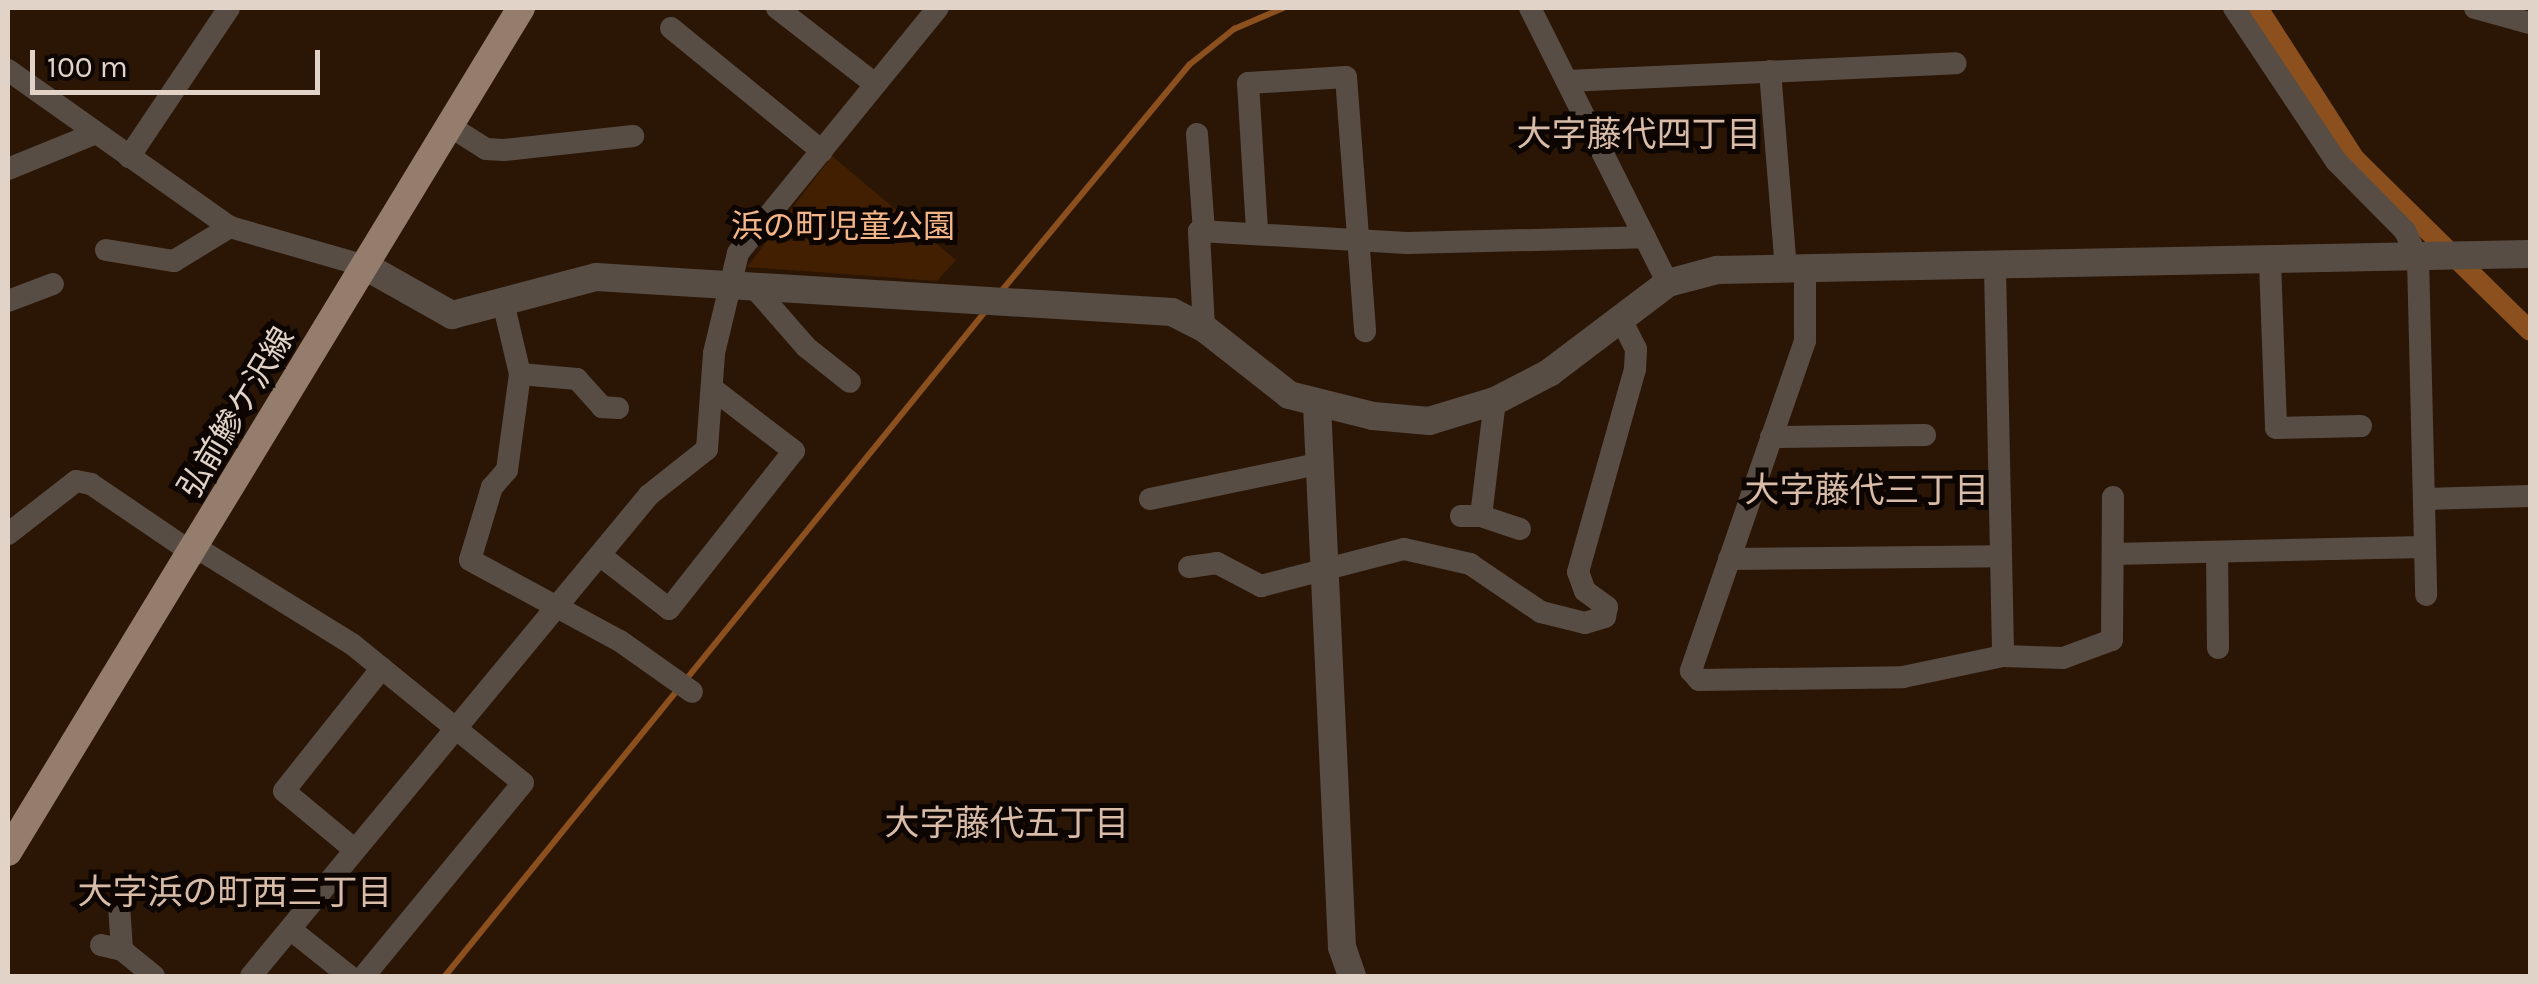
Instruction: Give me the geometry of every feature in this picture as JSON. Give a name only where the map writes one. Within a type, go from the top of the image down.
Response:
[{"type":"main road","name":"弘前鰺ケ沢線","points":[[8,852],[196,551],[521,8]]},
{"type":"street","points":[[129,157],[229,8]]},
{"type":"street","points":[[777,8],[876,84]]},
{"type":"street","points":[[251,976],[453,726],[650,495],[707,449],[714,353],[743,284],[738,253],[938,8]]},
{"type":"street","points":[[1530,8],[1668,283]]},
{"type":"street","points":[[2234,8],[2336,161],[2405,231],[2445,257]]},
{"type":"street","points":[[2475,8],[2530,23]]},
{"type":"street","points":[[671,28],[822,150]]},
{"type":"street","points":[[1567,82],[1956,62]]},
{"type":"street","points":[[8,70],[230,227],[365,266],[452,316],[596,277],[1138,307],[1172,312],[1204,328],[1263,378],[1317,405],[1429,421],[1496,401],[1549,372],[1668,283],[1716,270],[1995,268],[2530,254]]},
{"type":"street","points":[[1770,71],[1804,341],[1691,672],[1700,680],[1903,677],[2003,656],[2063,658],[2112,640],[2113,497]]},
{"type":"street","points":[[1258,230],[1248,83],[1346,77],[1365,330]]},
{"type":"street","points":[[448,125],[486,149],[632,136]]},
{"type":"street","points":[[8,168],[96,133]]},
{"type":"street","points":[[1197,134],[1204,231],[1204,328]]},
{"type":"street","points":[[106,250],[174,261],[230,227]]},
{"type":"street","points":[[1204,231],[1258,230],[1408,242],[1645,237]]},
{"type":"street","points":[[2426,595],[2424,499],[2445,257]]},
{"type":"street","points":[[2270,262],[2276,428],[2361,426]]},
{"type":"street","points":[[1995,268],[2003,656]]},
{"type":"street","points":[[8,301],[52,284]]},
{"type":"street","points":[[743,284],[806,347],[850,382]]},
{"type":"street","points":[[503,302],[520,374],[508,470],[492,487],[470,560],[556,605],[686,687]]},
{"type":"street","points":[[1189,567],[1217,563],[1261,586],[1404,550],[1470,564],[1541,612],[1585,624],[1604,617],[1607,607],[1585,591],[1578,572],[1635,369],[1636,349],[1620,318]]},
{"type":"street","points":[[520,374],[577,379],[602,408],[618,408]]},
{"type":"street","points":[[600,556],[669,609],[794,451],[712,389]]},
{"type":"street","points":[[1496,401],[1471,516],[1520,529]]},
{"type":"street","points":[[1317,405],[1342,947],[1352,976]]},
{"type":"street","points":[[1771,437],[1925,435]]},
{"type":"street","points":[[1150,499],[1317,464]]},
{"type":"street","points":[[8,534],[76,482],[91,484],[382,668],[523,783],[364,976]]},
{"type":"street","points":[[2424,499],[2530,496]]},
{"type":"street","points":[[2113,554],[2425,547]]},
{"type":"street","points":[[2211,636],[2217,552]]},
{"type":"street","points":[[1729,560],[2001,556]]},
{"type":"street","points":[[355,850],[284,791],[382,668]]},
{"type":"street","points":[[118,905],[111,948],[154,976]]},
{"type":"street","points":[[290,929],[349,976]]},
{"type":"green space","name":"浜の町児童公園","points":[[832,156],[956,260],[937,281],[747,267]]},
{"type":"waterway","points":[[999,294],[1189,65],[1234,29],[1283,8]]},
{"type":"waterway","points":[[2258,8],[2355,159],[2530,331]]},
{"type":"waterway","points":[[445,976],[988,308]]},
{"type":"district","name":"大字藤代四丁目","points":[[1639,135]]},
{"type":"district","name":"大字藤代三丁目","points":[[1867,491]]},
{"type":"district","name":"大字藤代五丁目","points":[[1007,824]]},
{"type":"district","name":"大字浜の町西三丁目","points":[[235,893]]}]
